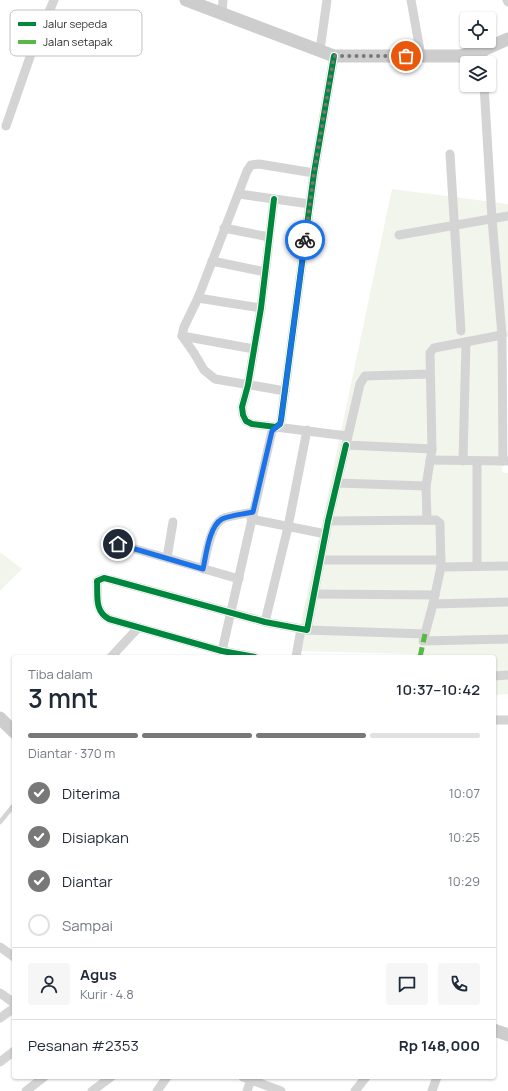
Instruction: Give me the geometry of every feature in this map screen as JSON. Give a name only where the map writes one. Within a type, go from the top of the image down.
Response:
[{"type":"main road","points":[[186,0],[334,56],[459,56],[483,50],[508,39]]},
{"type":"main road","points":[[0,718],[12,730]]},
{"type":"main road","points":[[496,1031],[508,1035]]},
{"type":"street","points":[[50,10],[54,0]]},
{"type":"street","points":[[222,13],[223,0]]},
{"type":"street","points":[[320,50],[327,0]]},
{"type":"street","points":[[411,0],[421,56]]},
{"type":"street","points":[[483,50],[483,56]]},
{"type":"street","points":[[6,126],[30,56]]},
{"type":"street","points":[[222,651],[272,431],[280,424],[281,420],[314,173],[334,56]]},
{"type":"street","points":[[430,460],[505,461],[504,330],[492,219],[484,92]]},
{"type":"street","points":[[450,154],[461,331]]},
{"type":"street","points":[[285,391],[216,380],[204,370],[182,336],[184,327],[198,298],[224,228],[247,171],[251,165],[259,164],[314,173]]},
{"type":"street","points":[[238,194],[310,204]]},
{"type":"street","points":[[274,199],[261,308],[248,385],[242,407],[243,415],[246,421],[252,424],[307,430],[347,441],[432,449]]},
{"type":"street","points":[[399,235],[508,216]]},
{"type":"street","points":[[224,228],[269,237]]},
{"type":"street","points":[[212,261],[265,272]]},
{"type":"street","points":[[198,298],[261,308]]},
{"type":"street","points":[[427,520],[426,486],[432,449],[430,353],[434,348],[466,342],[504,330]]},
{"type":"street","points":[[182,336],[254,349]]},
{"type":"street","points":[[463,461],[466,342]]},
{"type":"street","points":[[297,655],[314,594],[328,521],[360,384],[365,376],[430,374]]},
{"type":"street","points":[[265,622],[288,526],[307,430]]},
{"type":"street","points":[[476,566],[477,461]]},
{"type":"street","points":[[337,483],[426,486]]},
{"type":"street","points":[[203,569],[210,539],[215,527],[222,520],[252,516],[288,526],[326,534]]},
{"type":"street","points":[[245,655],[222,651],[109,619],[102,615],[98,607],[97,580],[104,578],[265,622],[304,629],[425,634],[441,564],[440,523],[436,520],[328,521]]},
{"type":"street","points":[[167,558],[174,522]]},
{"type":"street","points":[[118,544],[239,579]]},
{"type":"street","points":[[321,560],[508,566]]},
{"type":"street","points":[[314,594],[508,602]]},
{"type":"street","points":[[114,655],[138,628]]},
{"type":"street","points":[[423,641],[508,639]]},
{"type":"street","points":[[496,676],[508,676]]},
{"type":"street","points":[[496,720],[508,720]]},
{"type":"street","points":[[0,947],[12,956]]},
{"type":"street","points":[[0,993],[12,1002]]},
{"type":"street","points":[[0,1018],[12,1009]]},
{"type":"street","points":[[0,1062],[12,1053]]},
{"type":"street","points":[[26,1091],[41,1079]]},
{"type":"street","points":[[92,1091],[108,1079]]},
{"type":"street","points":[[157,1091],[166,1079]]},
{"type":"street","points":[[247,1079],[247,1091]]},
{"type":"street","points":[[250,1079],[280,1091]]},
{"type":"street","points":[[355,1091],[364,1079]]},
{"type":"street","points":[[432,1091],[436,1079]]},
{"type":"lane","points":[[0,822],[12,807]]},
{"type":"shaded area","points":[[392,189],[508,204],[508,337],[498,339],[502,472],[508,473],[508,694],[496,695],[496,655],[416,655],[295,651]]},
{"type":"shaded area","points":[[0,552],[22,569],[0,591]]},
{"type":"marked path","points":[[420,655],[425,634]]},
{"type":"cycle path","points":[[274,199],[261,308],[248,385],[242,407],[243,415],[246,421],[252,424],[276,427],[280,424],[281,420],[314,173],[334,56]]},
{"type":"cycle path","points":[[244,655],[222,651],[109,619],[104,616],[99,607],[97,597],[97,581],[104,578],[265,622],[307,630],[328,521],[346,445]]},
{"type":"way so far","points":[[305,240],[314,173],[334,56],[406,56]]},
{"type":"route","points":[[118,544],[203,569],[210,539],[215,527],[222,520],[253,512],[272,431],[280,424],[281,420],[305,240]]}]
